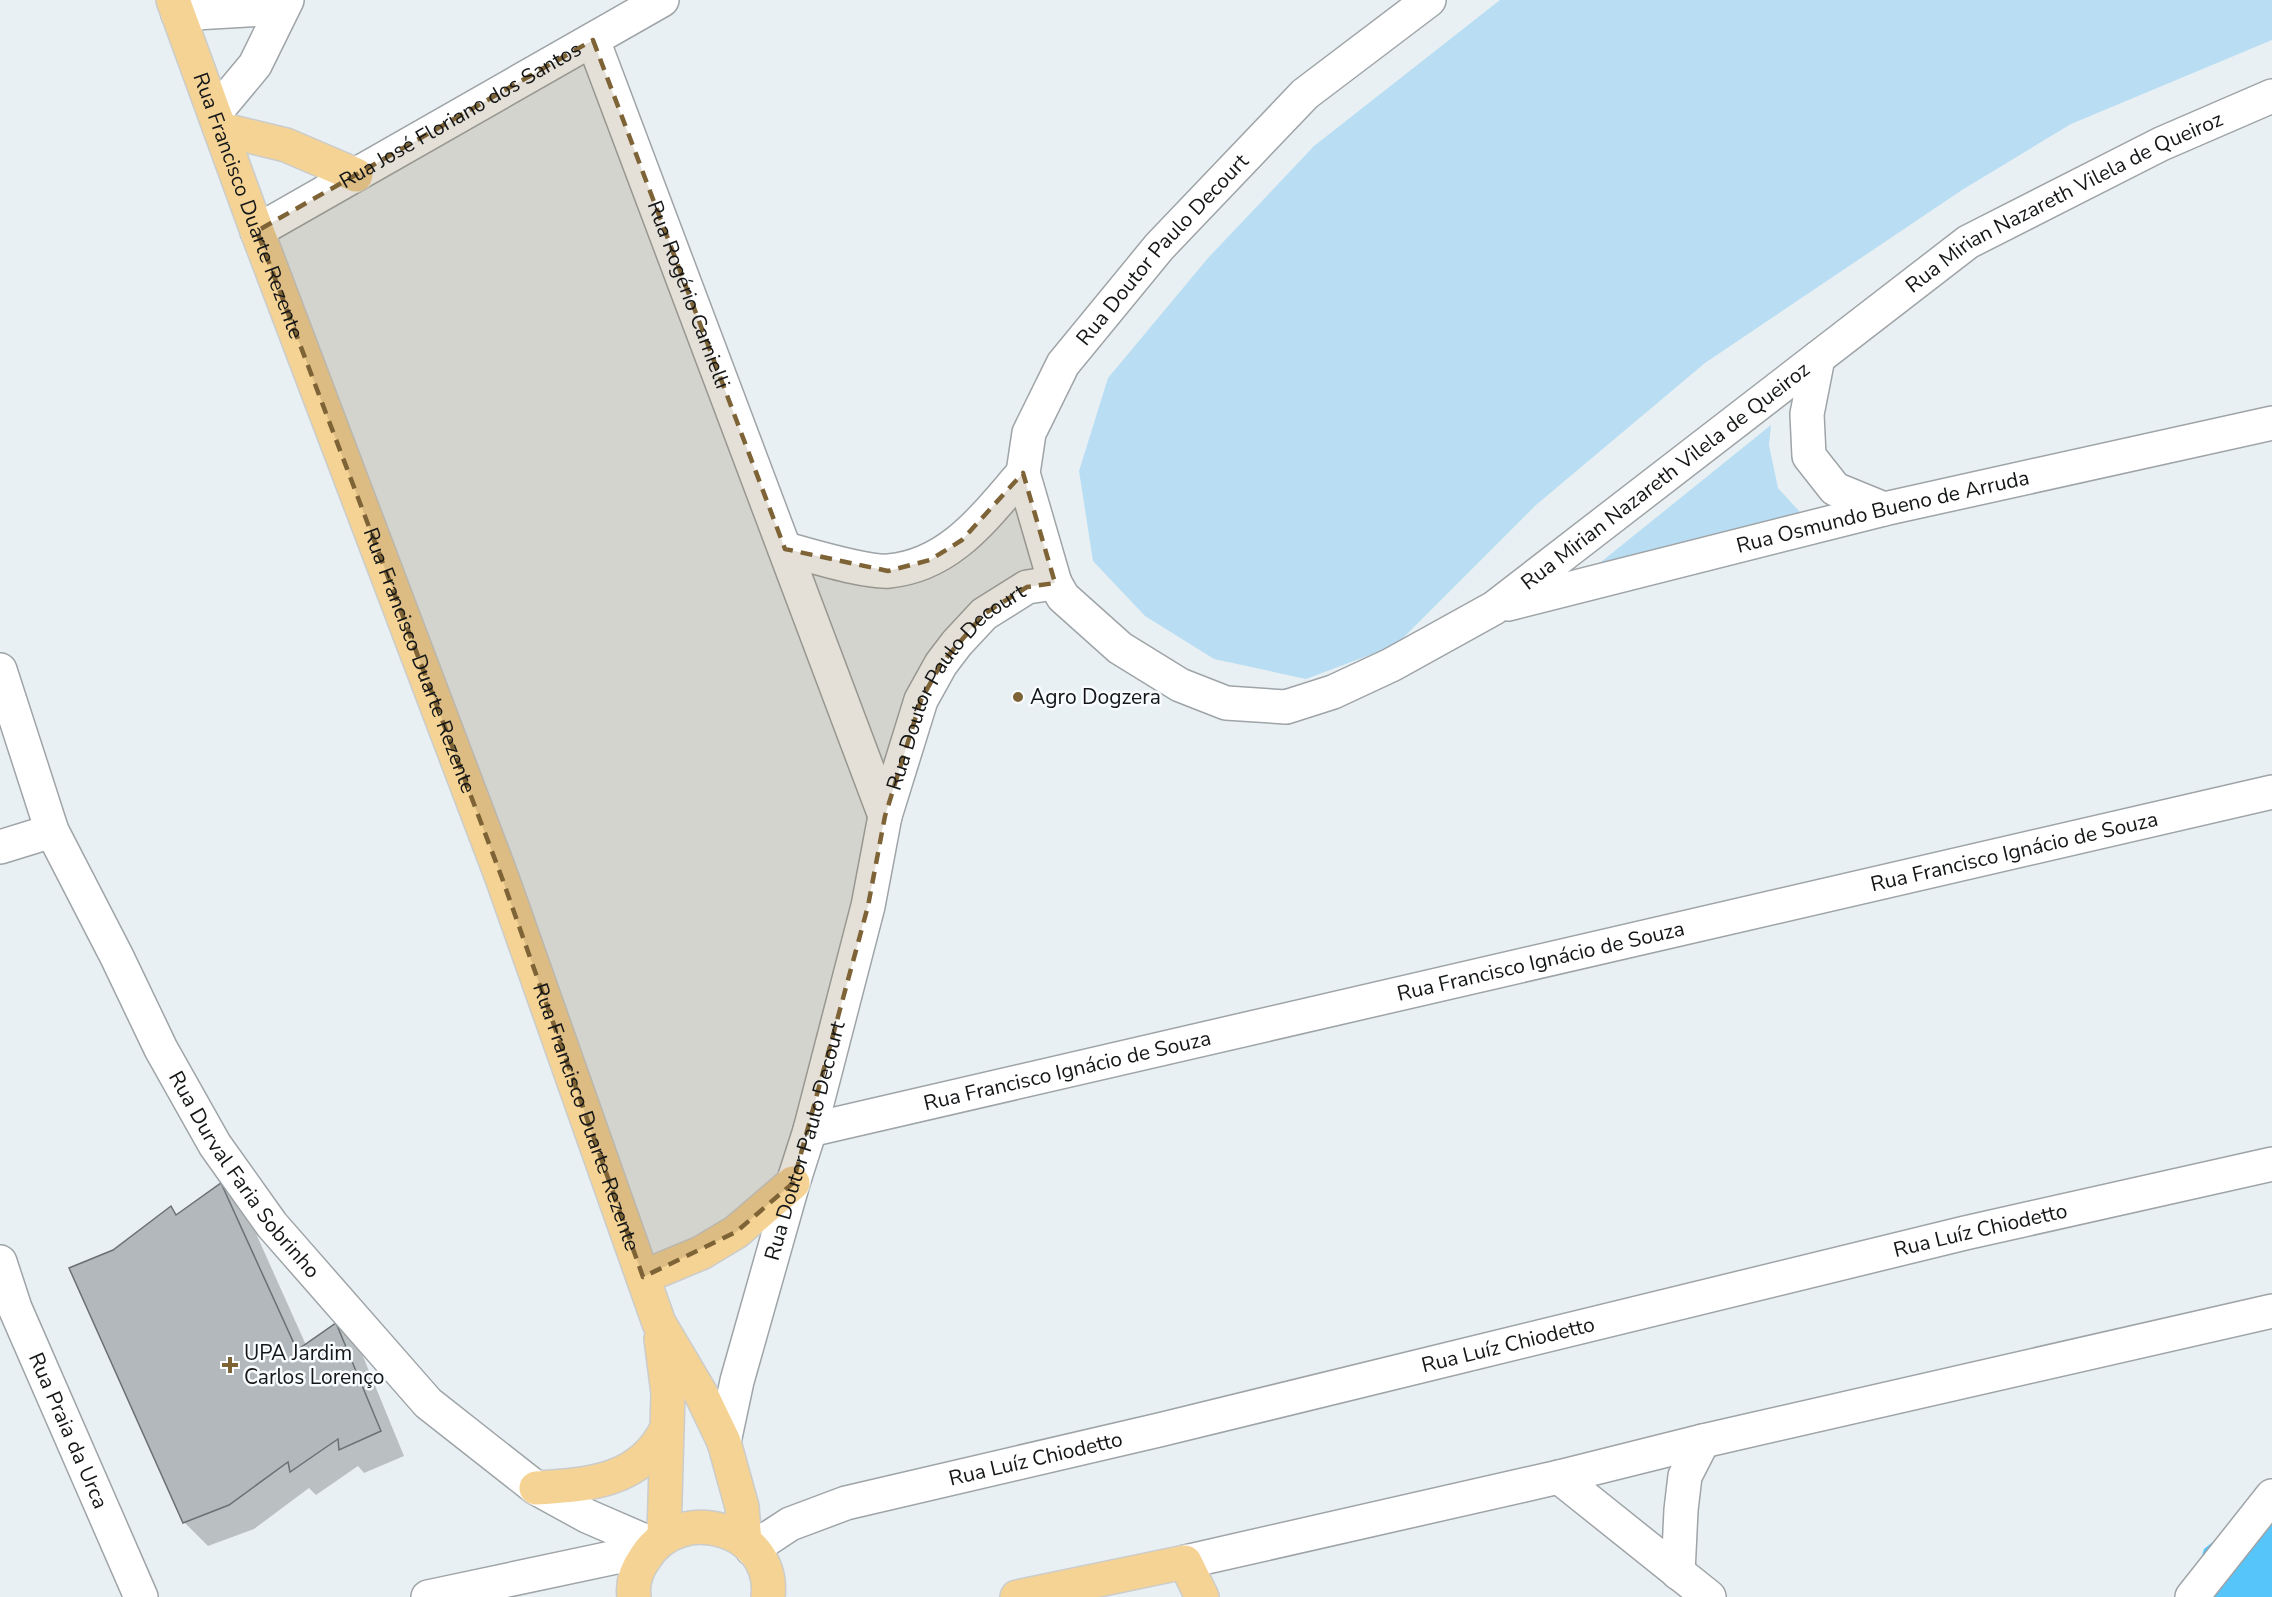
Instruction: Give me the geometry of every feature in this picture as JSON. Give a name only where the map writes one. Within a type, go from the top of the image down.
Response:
[{"type":"main road","name":"Rua Francisco Duarte Rezente","points":[[176,7],[257,231],[502,878],[659,1323],[700,1394],[724,1442],[742,1507],[748,1545]]},
{"type":"main road","points":[[217,121],[286,145],[356,175]]},
{"type":"main road","points":[[643,1277],[701,1253],[736,1232],[793,1183]]},
{"type":"main road","name":"Rua Francisco Duarte Rezente","points":[[656,1544],[668,1393],[659,1323]]},
{"type":"main road","points":[[536,1488],[588,1485],[626,1471],[660,1443],[667,1428]]},
{"type":"main road","points":[[634,1597],[633,1590],[638,1569],[656,1544],[684,1528],[705,1526],[726,1531],[748,1545],[767,1576],[772,1595]]},
{"type":"main road","points":[[1020,1597],[1185,1562],[1202,1597]]},
{"type":"street","name":"Rua José Floriano dos Santos","points":[[257,231],[662,0]]},
{"type":"street","name":"Rua Doutor Paulo Decourt","points":[[724,1442],[736,1381],[810,1130],[868,906],[885,816],[921,700],[941,664],[984,614],[1027,587],[1054,583],[1023,473],[1029,433],[1063,364],[1159,247],[1305,94],[1429,0]]},
{"type":"street","points":[[176,7],[284,4],[255,65],[217,121]]},
{"type":"street","name":"Rua Rogério Carnielli","points":[[593,40],[885,816]]},
{"type":"street","name":"Rua Mirian Nazareth Vilela de Queiroz","points":[[1054,583],[1063,597],[1120,648],[1180,685],[1226,703],[1286,707],[1333,692],[1391,665],[1494,608],[1968,242],[2161,144],[2272,96]]},
{"type":"street","points":[[1818,358],[1807,414],[1809,456],[1835,489],[1884,509]]},
{"type":"street","name":"Rua Osmundo Bueno de Arruda","points":[[1494,608],[1884,509],[2272,423]]},
{"type":"street","points":[[785,549],[863,568],[888,571],[930,560],[962,540],[1023,473]]},
{"type":"street","name":"Rua Durval Faria Sobrinho","points":[[0,670],[52,831],[161,1049],[215,1145],[272,1225],[428,1403],[536,1488],[587,1516],[656,1544]]},
{"type":"street","name":"Rua Francisco Ignácio de Souza","points":[[810,1130],[2272,792]]},
{"type":"street","points":[[0,847],[52,831]]},
{"type":"street","name":"Rua Luíz Chiodetto","points":[[748,1545],[790,1524],[846,1503],[1180,1425],[1965,1233],[2272,1164]]},
{"type":"street","name":"Rua Praia da Urca","points":[[0,1262],[15,1308],[141,1597]]},
{"type":"street","points":[[1185,1562],[1558,1477],[1703,1441],[2268,1318]]},
{"type":"street","points":[[1678,1573],[1685,1476],[1703,1441]]},
{"type":"street","points":[[1558,1477],[1709,1597]]},
{"type":"street","points":[[2192,1597],[2272,1496]]},
{"type":"street","points":[[428,1597],[656,1544]]},
{"type":"highlighted area","points":[[593,40],[785,549],[888,571],[930,560],[962,540],[1023,473],[1055,583],[1027,587],[984,614],[941,664],[921,700],[885,816],[868,906],[793,1183],[736,1232],[643,1277],[502,878],[257,231]]},
{"type":"shaded area","points":[[1500,0],[2272,0],[2272,40],[2071,124],[1962,190],[1705,363],[1536,505],[1396,645],[1306,679],[1214,659],[1145,616],[1093,561],[1079,471],[1108,378],[1208,258],[1314,146]]},
{"type":"shaded area","points":[[1771,425],[1769,445],[1778,488],[1800,512],[1591,570]]},
{"type":"shaded area","points":[[2272,1501],[2272,1597],[2190,1597],[2204,1549],[2256,1508]]},
{"type":"building","points":[[221,1183],[297,1350],[336,1323],[381,1431],[339,1450],[338,1439],[290,1472],[288,1462],[229,1505],[183,1523],[69,1268],[113,1250],[171,1206],[176,1215]]},
{"type":"place","name":"Agro Dogzera","points":[[1018,697]]},
{"type":"place","name":"UPA Jardim Carlos Lorenço","points":[[230,1365]]}]
